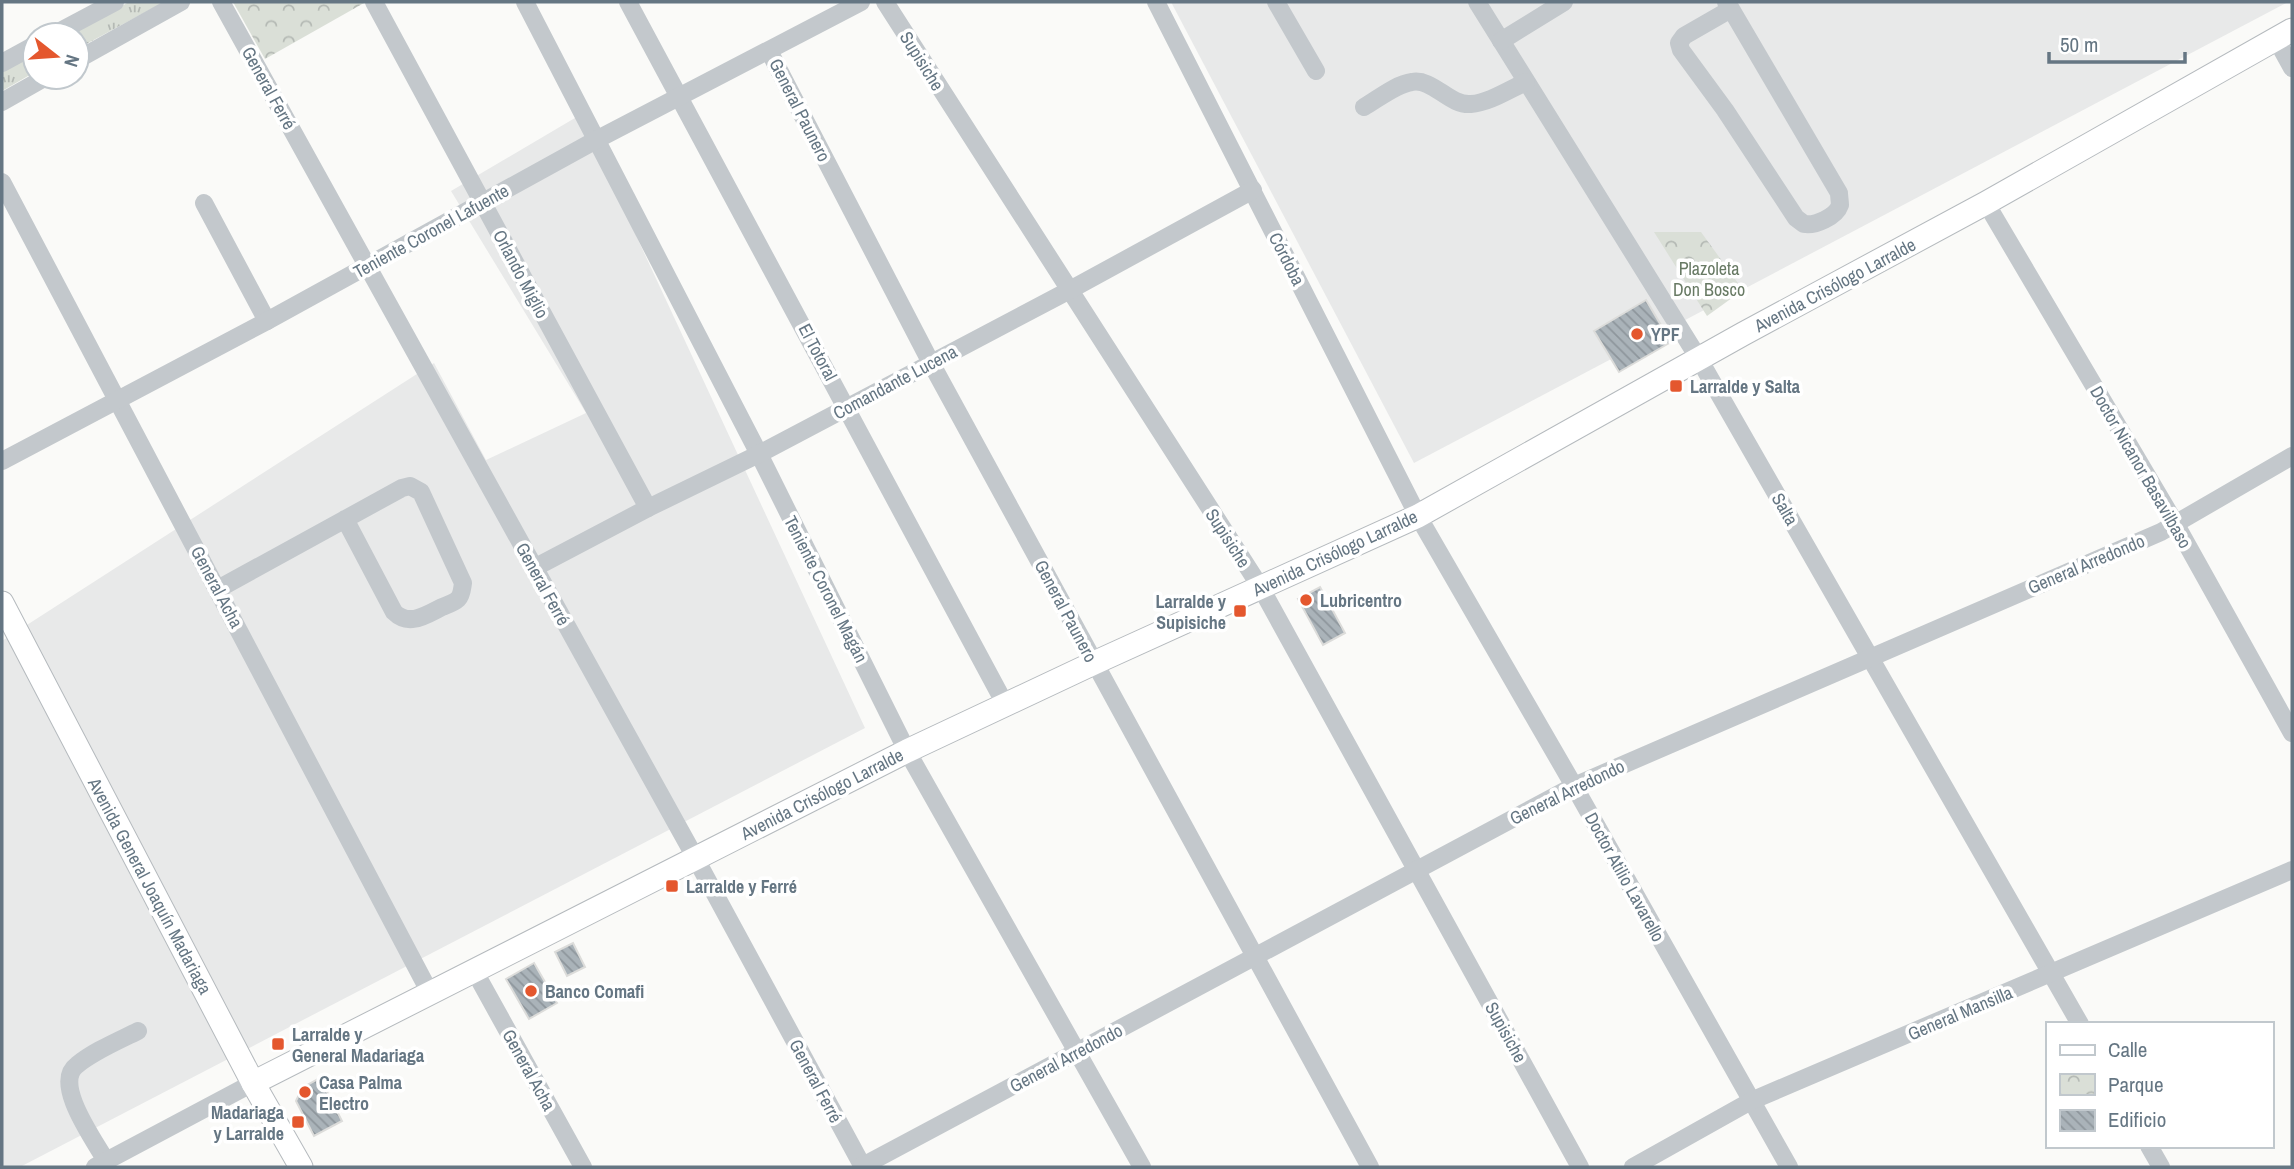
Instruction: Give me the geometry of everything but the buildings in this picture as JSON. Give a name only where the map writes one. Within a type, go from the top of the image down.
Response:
[{"type":"main road","name":"Avenida Crisólogo Larralde","points":[[253,1083],[907,751],[1418,516],[1986,203],[2284,35]]},
{"type":"main road","name":"Avenida General Joaquín Madariaga","points":[[2,603],[253,1083],[301,1167]]},
{"type":"street","points":[[79,21],[115,2]]},
{"type":"street","points":[[91,52],[181,2]]},
{"type":"street","name":"General Ferré","points":[[221,2],[696,859],[862,1167]]},
{"type":"street","name":"Orlando Miglio","points":[[374,2],[648,508]]},
{"type":"street","name":"Teniente Coronel Magán","points":[[525,2],[759,454],[907,751],[1079,1051],[1142,1167]]},
{"type":"street","name":"El Totoral","points":[[628,2],[848,407],[1005,704]]},
{"type":"street","name":"Teniente Coronel Lafuente","points":[[2,461],[267,321],[596,140],[861,2]]},
{"type":"street","name":"Supisiche","points":[[885,2],[1261,588],[1580,1167]]},
{"type":"street","name":"Córdoba","points":[[1156,2],[1418,516]]},
{"type":"street","points":[[1276,2],[1315,71]]},
{"type":"street","name":"Salta","points":[[1477,2],[1699,359],[2079,1022]]},
{"type":"street","points":[[1501,41],[1564,2]]},
{"type":"street","points":[[1728,5],[1839,193],[1838,210],[1817,224],[1804,224],[1796,218],[1725,110],[1681,50],[1679,43],[1684,36],[1728,5]]},
{"type":"street","points":[[2284,35],[2292,68]]},
{"type":"street","name":"General Paunero","points":[[769,51],[931,363],[1370,1167]]},
{"type":"street","points":[[2,63],[21,53]]},
{"type":"street","points":[[1364,107],[1409,82],[1425,84],[1457,103],[1469,105],[1526,82]]},
{"type":"street","points":[[2,102],[21,91]]},
{"type":"street","name":"General Acha","points":[[2,182],[430,993]]},
{"type":"street","name":"Comandante Lucena","points":[[534,568],[759,454],[1253,190]]},
{"type":"street","points":[[204,203],[267,321]]},
{"type":"street","name":"Doctor Nicanor Basavilbaso","points":[[1986,203],[2175,523],[2292,733]]},
{"type":"street","name":"General Arredondo","points":[[862,1167],[1573,786],[2161,532],[2292,456]]},
{"type":"street","points":[[218,589],[345,519],[402,488],[410,486],[421,492],[463,583],[457,600],[418,619],[399,618],[345,519]]},
{"type":"street","name":"Doctor Atilio Lavarello","points":[[1418,516],[1789,1167]]},
{"type":"street","name":"General Mansilla","points":[[1633,1167],[1751,1101],[2052,975],[2292,870]]},
{"type":"street","name":"General Acha","points":[[475,972],[583,1167]]},
{"type":"street","points":[[100,1164],[71,1097],[69,1080],[75,1066],[138,1031]]},
{"type":"street","name":"Avenida Crisólogo Larralde","points":[[100,1164],[253,1083]]},
{"type":"street","points":[[2150,1148],[2161,1167]]},
{"type":"shaded area","points":[[1171,2],[2288,2],[1414,463]]},
{"type":"shaded area","points":[[580,115],[865,728],[20,1167],[2,1167],[2,641],[434,363],[486,460],[586,413],[451,191]]},
{"type":"green space","points":[[129,2],[164,2],[91,41],[91,23]]},
{"type":"green space","points":[[233,2],[363,2],[364,3],[265,59]]},
{"type":"green space","points":[[21,61],[21,80],[2,91],[2,71]]},
{"type":"green space","name":"Plazoleta Don Bosco","points":[[1654,232],[1701,232],[1743,290],[1707,316]]},
{"type":"place","name":"YPF","points":[[1637,334]]},
{"type":"place","name":"Larralde y Salta","points":[[1676,386]]},
{"type":"place","name":"Lubricentro","points":[[1306,600]]},
{"type":"place","name":"Larralde y Supisiche","points":[[1240,611]]},
{"type":"place","name":"Larralde y Ferré","points":[[672,886]]},
{"type":"place","name":"Banco Comafi","points":[[531,991]]},
{"type":"place","name":"Larralde y General Madariaga","points":[[278,1044]]},
{"type":"place","name":"Casa Palma Electro","points":[[305,1092]]},
{"type":"place","name":"Madariaga y Larralde","points":[[298,1122]]}]
